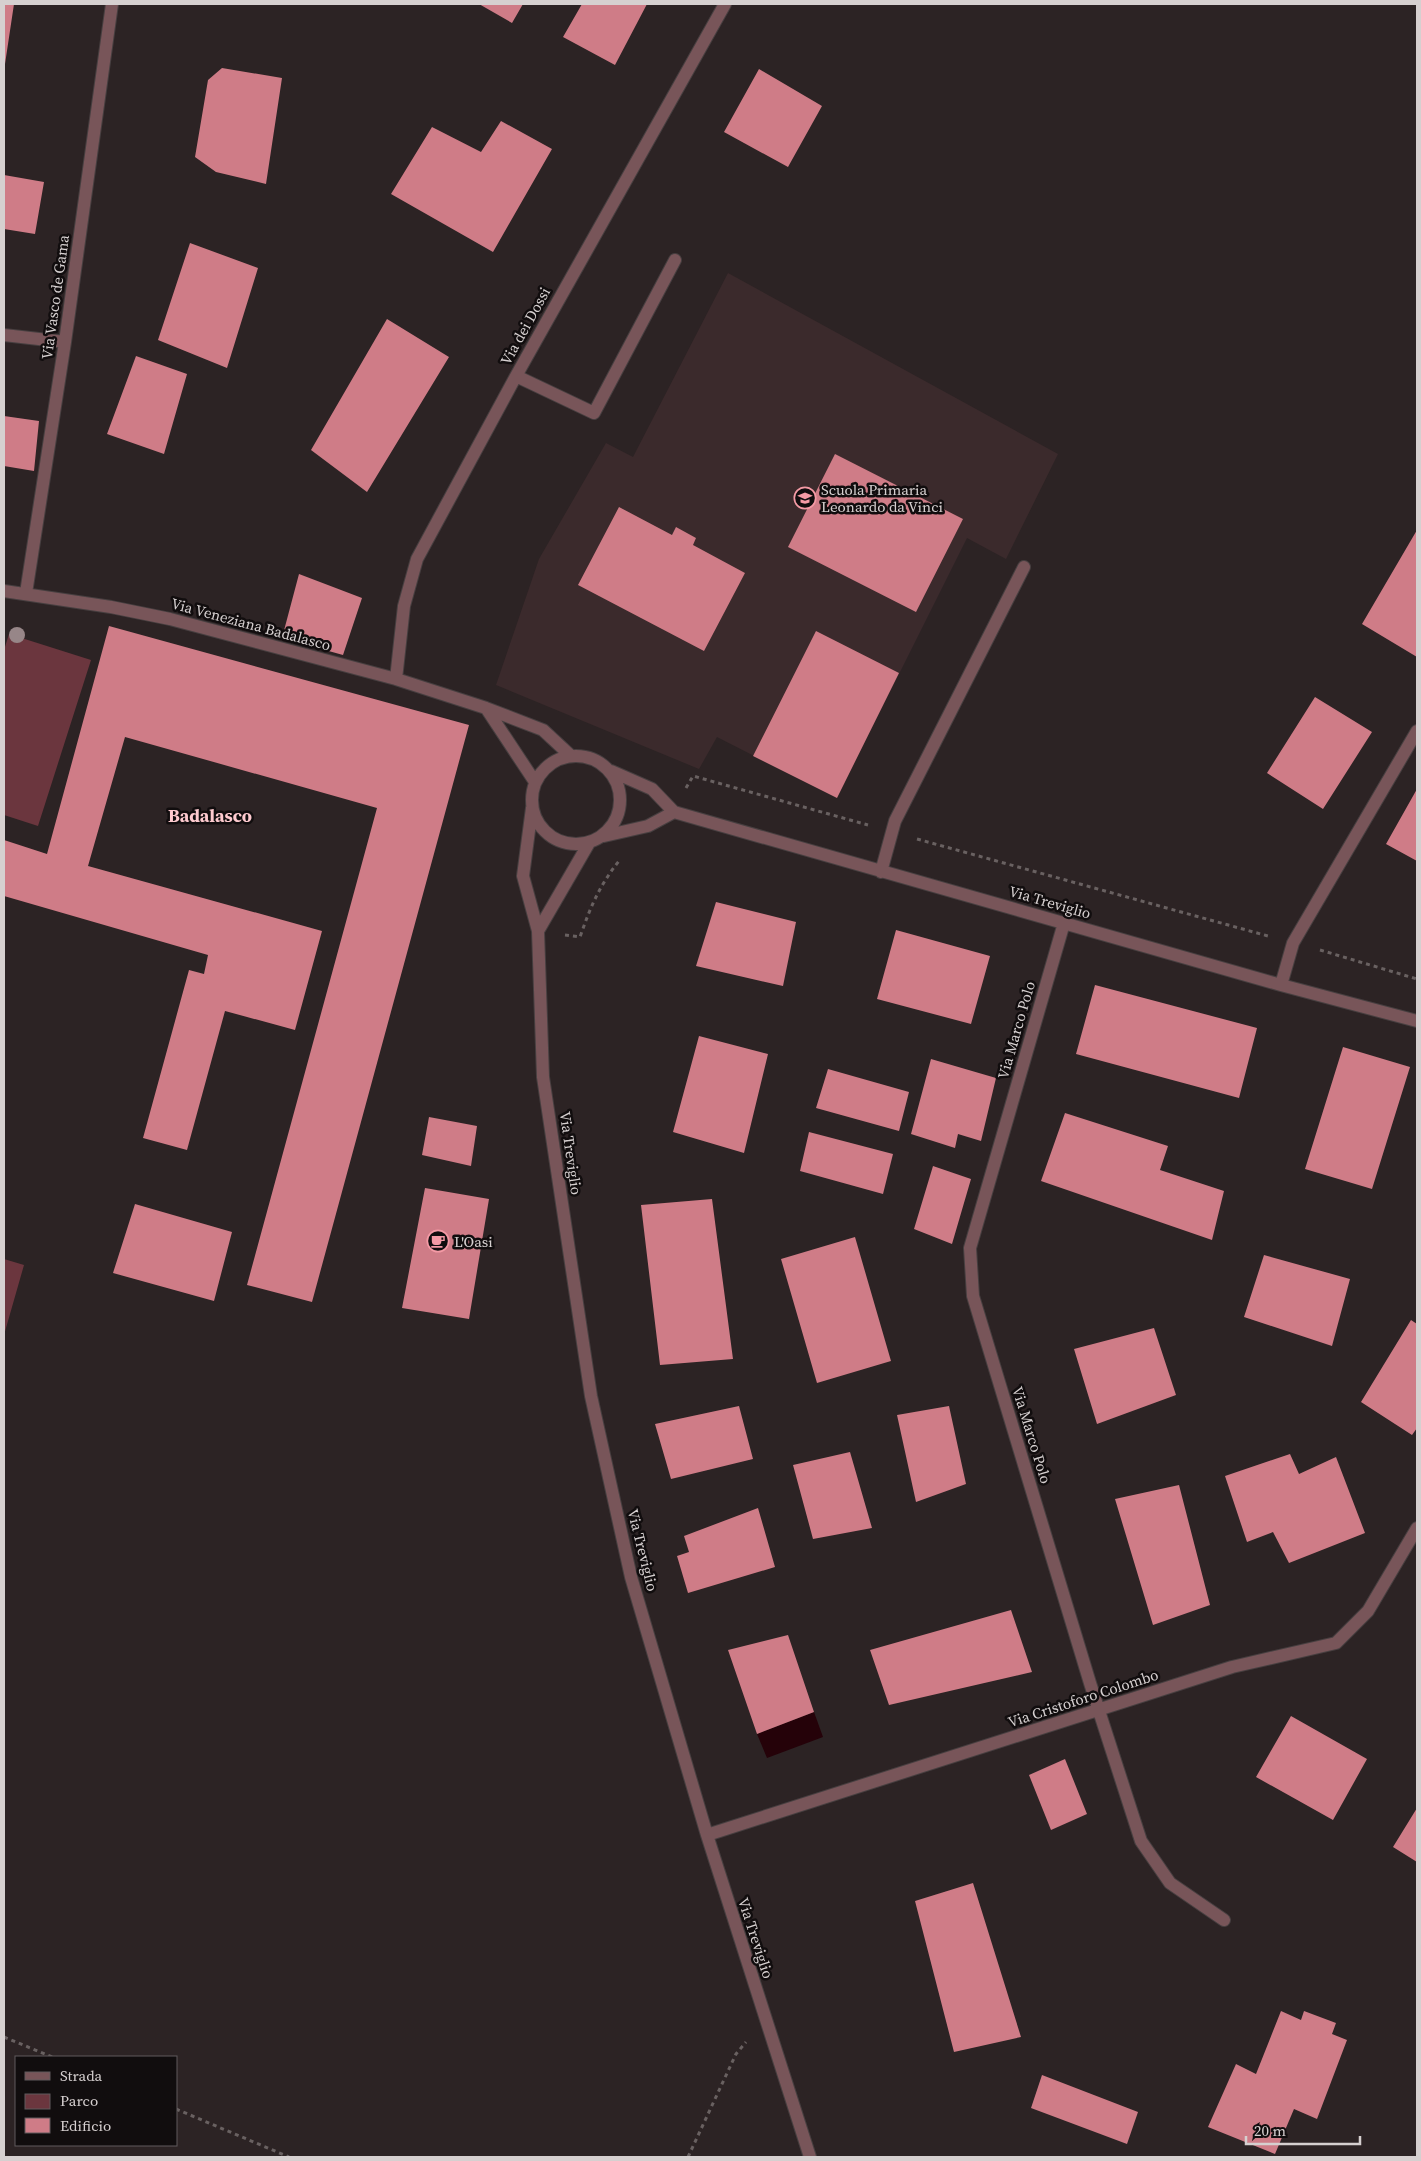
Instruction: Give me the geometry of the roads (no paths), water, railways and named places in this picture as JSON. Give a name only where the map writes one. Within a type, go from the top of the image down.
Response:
[{"type":"street","name":"Via Vasco de Gama","points":[[26,593],[65,342],[112,4]]},
{"type":"street","name":"Via dei Dossi","points":[[396,679],[404,606],[417,559],[516,376],[725,4]]},
{"type":"street","points":[[516,376],[594,413],[675,260]]},
{"type":"street","points":[[4,335],[65,342]]},
{"type":"street","points":[[881,872],[895,821],[1024,567]]},
{"type":"street","name":"Via Veneziana Badalasco","points":[[4,591],[26,593],[170,619],[396,679],[486,708],[543,730],[571,756]]},
{"type":"street","points":[[486,708],[535,782]]},
{"type":"street","points":[[1281,985],[1293,943],[1417,731]]},
{"type":"street","points":[[571,756],[586,757],[599,762],[610,771],[652,789],[674,812],[648,826],[603,836],[590,843],[574,845],[560,842],[547,834],[537,823],[532,808],[535,782],[544,769],[556,760],[571,756]]},
{"type":"street","points":[[603,836],[613,826],[619,813],[621,798],[618,784],[610,771]]},
{"type":"street","name":"Via Treviglio","points":[[532,808],[523,876],[538,931],[543,1077],[591,1396],[631,1577],[707,1835],[810,2157]]},
{"type":"street","name":"Via Treviglio","points":[[674,812],[1281,985],[1417,1021]]},
{"type":"street","points":[[538,931],[590,843]]},
{"type":"street","name":"Via Marco Polo","points":[[1064,923],[970,1248],[973,1296],[1099,1711],[1141,1841],[1170,1883],[1224,1920]]},
{"type":"street","name":"Via Cristoforo Colombo","points":[[707,1835],[1232,1667],[1336,1642],[1368,1611],[1417,1528]]},
{"type":"place","name":"Scuola Primaria Leonardo da Vinci","points":[[805,498]]},
{"type":"place","name":"L'Oasi","points":[[438,1241]]},
{"type":"district","name":"Badalasco","points":[[210,815]]}]
